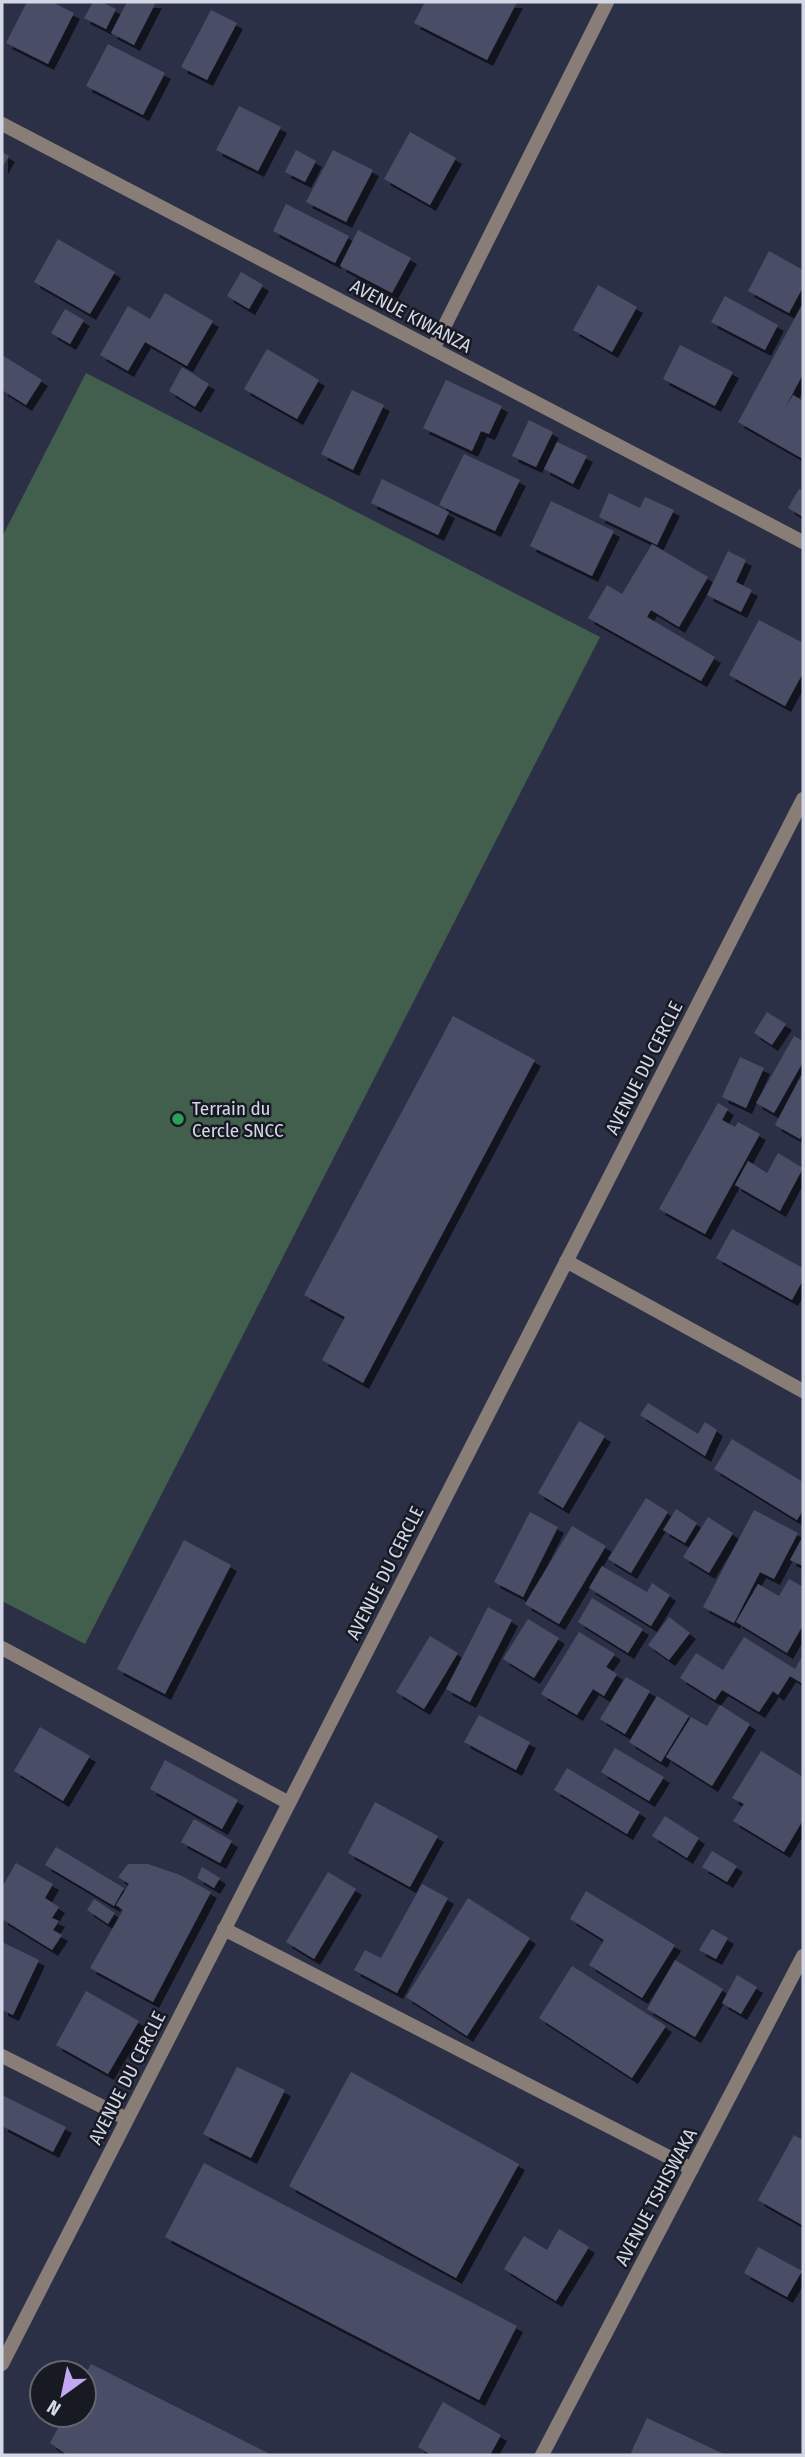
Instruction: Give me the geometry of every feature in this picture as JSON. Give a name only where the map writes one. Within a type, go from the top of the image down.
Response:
[{"type":"street","points":[[433,349],[607,2]]},
{"type":"street","name":"AVENUE KIWANZA","points":[[2,124],[803,542]]},
{"type":"street","name":"AVENUE DU CERCLE","points":[[2,2364],[803,799]]},
{"type":"street","points":[[566,1261],[803,1391]]},
{"type":"street","points":[[2,1648],[289,1802]]},
{"type":"street","points":[[224,1929],[692,2169]]},
{"type":"street","name":"AVENUE TSHISWAKA","points":[[542,2455],[803,1956]]},
{"type":"street","points":[[2,2056],[127,2119]]},
{"type":"green space","name":"Terrain du Cercle SNCC","points":[[86,373],[600,637],[85,1644],[2,1601],[2,537]]},
{"type":"building","points":[[27,2],[52,2],[74,13],[48,64],[6,43]]},
{"type":"building","points":[[93,2],[102,2],[116,9],[106,29],[84,18]]},
{"type":"building","points":[[127,2],[156,2],[134,45],[111,33]]},
{"type":"building","points":[[425,2],[517,2],[487,60],[414,23]]},
{"type":"building","points":[[211,10],[237,23],[207,80],[181,67]]},
{"type":"building","points":[[108,44],[165,73],[143,115],[86,86]]},
{"type":"building","points":[[239,106],[281,127],[258,171],[216,150]]},
{"type":"building","points":[[410,132],[456,158],[430,205],[384,179]]},
{"type":"building","points":[[296,150],[316,161],[305,182],[285,172]]},
{"type":"building","points":[[333,150],[373,170],[346,222],[306,202]]},
{"type":"building","points":[[2,152],[9,156],[2,168]]},
{"type":"building","points":[[286,204],[349,236],[335,263],[273,231]]},
{"type":"building","points":[[358,230],[411,258],[392,293],[340,266]]},
{"type":"building","points":[[58,239],[115,272],[90,314],[34,282]]},
{"type":"building","points":[[769,251],[803,270],[803,287],[789,313],[748,291]]},
{"type":"building","points":[[241,272],[263,285],[249,309],[227,296]]},
{"type":"building","points":[[598,285],[637,307],[612,352],[573,330]]},
{"type":"building","points":[[165,293],[213,321],[187,366],[145,342],[128,371],[100,355],[128,306],[150,319]]},
{"type":"building","points":[[725,296],[778,325],[765,350],[711,322]]},
{"type":"building","points":[[803,303],[803,374],[784,410],[793,395],[803,401],[803,459],[738,422]]},
{"type":"building","points":[[65,309],[84,320],[70,344],[51,333]]},
{"type":"building","points":[[680,345],[733,372],[715,406],[663,379]]},
{"type":"building","points":[[267,349],[319,380],[297,419],[244,389]]},
{"type":"building","points":[[2,355],[42,380],[26,405],[2,390]]},
{"type":"building","points":[[182,367],[209,384],[195,407],[169,391]]},
{"type":"building","points":[[446,380],[502,406],[489,434],[481,431],[472,451],[423,428]]},
{"type":"building","points":[[352,390],[384,405],[353,470],[321,454]]},
{"type":"building","points":[[529,420],[553,432],[536,467],[512,456]]},
{"type":"building","points":[[557,442],[587,456],[573,484],[544,469]]},
{"type":"building","points":[[464,454],[520,480],[495,531],[439,505]]},
{"type":"building","points":[[382,479],[449,512],[438,535],[371,503]]},
{"type":"building","points":[[799,489],[803,491],[803,517],[788,508]]},
{"type":"building","points":[[609,493],[640,508],[645,497],[674,510],[657,545],[599,517]]},
{"type":"building","points":[[551,501],[614,531],[592,576],[530,546]]},
{"type":"building","points":[[652,544],[708,577],[679,627],[651,610],[647,617],[715,657],[701,681],[588,618],[607,585],[622,594]]},
{"type":"building","points":[[728,551],[746,560],[736,582],[752,590],[741,612],[707,595]]},
{"type":"building","points":[[759,620],[803,643],[803,673],[785,706],[729,675]]},
{"type":"building","points":[[767,1012],[786,1024],[772,1045],[754,1033]]},
{"type":"building","points":[[453,1016],[535,1060],[363,1383],[322,1360],[345,1317],[304,1295]]},
{"type":"building","points":[[794,1036],[803,1041],[803,1062],[774,1113],[756,1103]]},
{"type":"building","points":[[740,1057],[764,1068],[746,1108],[722,1097]]},
{"type":"building","points":[[803,1072],[803,1132],[800,1139],[775,1125]]},
{"type":"building","points":[[718,1103],[728,1109],[722,1120],[735,1127],[738,1122],[760,1134],[705,1234],[659,1209]]},
{"type":"building","points":[[778,1153],[803,1168],[780,1211],[735,1185],[748,1161],[767,1173]]},
{"type":"building","points":[[732,1229],[803,1268],[803,1280],[792,1300],[716,1258]]},
{"type":"building","points":[[648,1403],[698,1434],[705,1422],[717,1430],[705,1456],[640,1415]]},
{"type":"building","points":[[579,1421],[605,1436],[563,1508],[538,1493]]},
{"type":"building","points":[[732,1439],[803,1482],[803,1510],[797,1520],[714,1469]]},
{"type":"building","points":[[646,1498],[668,1512],[631,1573],[608,1559]]},
{"type":"building","points":[[676,1509],[697,1523],[685,1543],[663,1530]]},
{"type":"building","points":[[754,1510],[798,1533],[774,1579],[760,1572],[734,1623],[703,1607]]},
{"type":"building","points":[[530,1512],[558,1527],[523,1597],[494,1582]]},
{"type":"building","points":[[708,1517],[733,1533],[709,1573],[683,1557]]},
{"type":"building","points":[[572,1526],[606,1546],[559,1624],[525,1604]]},
{"type":"building","points":[[803,1536],[803,1566],[790,1560]]},
{"type":"building","points":[[184,1540],[231,1565],[165,1694],[117,1669]]},
{"type":"building","points":[[602,1566],[647,1592],[652,1583],[670,1595],[651,1626],[589,1588]]},
{"type":"building","points":[[789,1579],[803,1587],[803,1625],[787,1653],[736,1622],[758,1584],[779,1596]]},
{"type":"building","points":[[592,1598],[643,1629],[628,1653],[578,1622]]},
{"type":"building","points":[[488,1607],[512,1620],[470,1702],[446,1689]]},
{"type":"building","points":[[669,1617],[690,1633],[669,1660],[648,1645]]},
{"type":"building","points":[[528,1619],[559,1638],[534,1678],[503,1659]]},
{"type":"building","points":[[579,1632],[615,1654],[606,1667],[617,1674],[604,1696],[593,1689],[577,1715],[541,1694]]},
{"type":"building","points":[[430,1636],[458,1653],[424,1709],[396,1692]]},
{"type":"building","points":[[744,1637],[795,1669],[803,1655],[803,1684],[790,1676],[778,1695],[773,1691],[759,1712],[722,1690],[715,1700],[680,1678],[696,1653],[723,1670]]},
{"type":"building","points":[[626,1677],[650,1691],[625,1734],[600,1719]]},
{"type":"building","points":[[657,1696],[689,1716],[661,1762],[629,1742]]},
{"type":"building","points":[[720,1705],[750,1724],[712,1786],[666,1757],[691,1717],[707,1726]]},
{"type":"building","points":[[479,1715],[530,1742],[516,1770],[464,1742]]},
{"type":"building","points":[[40,1727],[90,1756],[63,1801],[14,1771]]},
{"type":"building","points":[[615,1748],[664,1777],[649,1801],[601,1772]]},
{"type":"building","points":[[761,1751],[803,1777],[803,1820],[784,1852],[733,1821],[744,1804],[732,1798]]},
{"type":"building","points":[[165,1760],[238,1800],[222,1829],[150,1789]]},
{"type":"building","points":[[567,1768],[640,1812],[627,1834],[554,1790]]},
{"type":"building","points":[[375,1802],[438,1836],[410,1887],[348,1853]]},
{"type":"building","points":[[665,1816],[699,1838],[687,1858],[652,1836]]},
{"type":"building","points":[[194,1819],[232,1841],[220,1863],[181,1842]]},
{"type":"building","points":[[56,1847],[124,1888],[114,1906],[45,1865]]},
{"type":"building","points":[[712,1851],[737,1866],[727,1882],[702,1867]]},
{"type":"building","points":[[16,1863],[53,1884],[45,1898],[59,1907],[52,1918],[59,1921],[53,1930],[62,1935],[52,1950],[2,1919],[2,1887]]},
{"type":"building","points":[[128,1864],[148,1864],[180,1875],[211,1892],[153,2002],[90,1968],[123,1910],[116,1905],[129,1884],[118,1877]]},
{"type":"building","points":[[202,1867],[220,1878],[214,1888],[197,1878]]},
{"type":"building","points":[[328,1872],[356,1889],[314,1959],[286,1942]]},
{"type":"building","points":[[422,1884],[448,1898],[397,1993],[354,1970],[365,1950],[381,1958]]},
{"type":"building","points":[[586,1891],[675,1945],[642,1998],[589,1965],[604,1940],[570,1919]]},
{"type":"building","points":[[468,1898],[530,1938],[467,2036],[406,1997]]},
{"type":"building","points":[[94,1899],[115,1913],[108,1924],[87,1910]]},
{"type":"building","points":[[712,1929],[728,1938],[716,1959],[699,1950]]},
{"type":"building","points":[[2,1942],[39,1960],[13,2015],[2,2010]]},
{"type":"building","points":[[675,1960],[723,1989],[695,2037],[647,2009]]},
{"type":"building","points":[[572,1966],[666,2026],[632,2078],[539,2018]]},
{"type":"building","points":[[737,1975],[757,1987],[741,2014],[722,2003]]},
{"type":"building","points":[[86,1991],[139,2021],[108,2074],[56,2045]]},
{"type":"building","points":[[237,2067],[285,2090],[251,2158],[203,2134]]},
{"type":"building","points":[[351,2072],[519,2164],[456,2278],[289,2186]]},
{"type":"building","points":[[2,2095],[66,2127],[53,2152],[2,2126]]},
{"type":"building","points":[[794,2135],[803,2140],[802,2225],[758,2200]]},
{"type":"building","points":[[204,2163],[517,2326],[479,2400],[165,2237]]},
{"type":"building","points":[[559,2229],[589,2247],[556,2301],[504,2269],[524,2236],[547,2250]]},
{"type":"building","points":[[758,2247],[802,2271],[787,2297],[744,2273]]},
{"type":"building","points":[[98,2368],[272,2455],[67,2455],[50,2443],[58,2429],[98,2429]]},
{"type":"building","points":[[443,2402],[501,2435],[490,2455],[431,2455],[418,2447]]},
{"type":"building","points":[[647,2418],[726,2455],[630,2455]]},
{"type":"place","name":"Terrain du Cercle SNCC","points":[[178,1119]]}]
